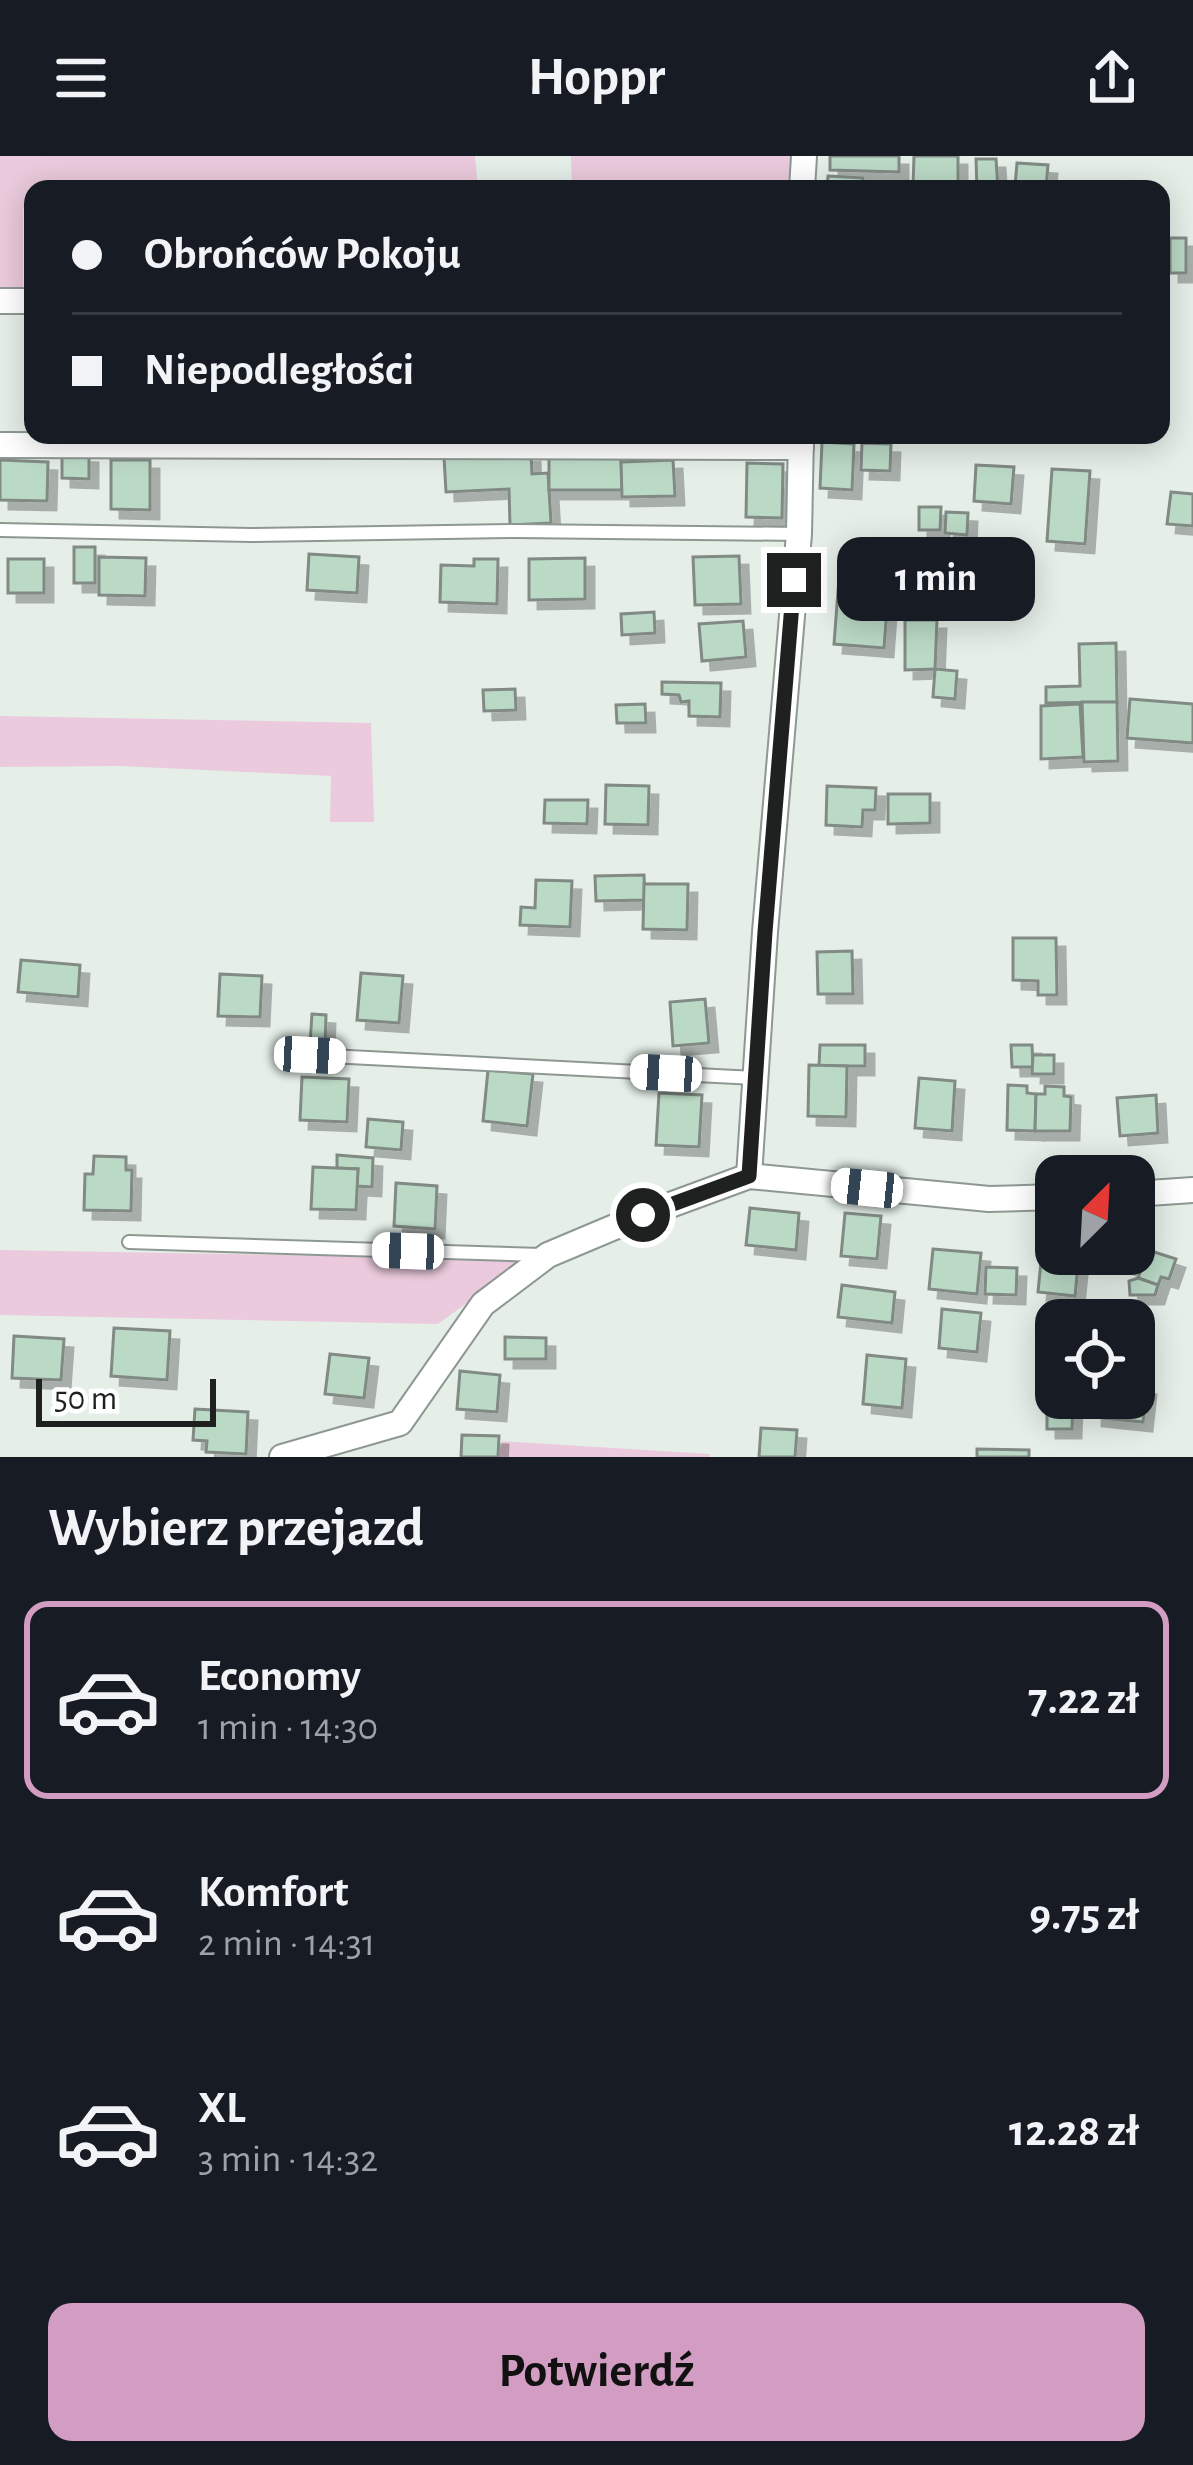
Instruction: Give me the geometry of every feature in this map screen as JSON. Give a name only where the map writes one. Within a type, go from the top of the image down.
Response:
[{"type":"street","points":[[0,445],[200,444]]},
{"type":"street","points":[[749,1176],[799,534],[801,444]]},
{"type":"street","points":[[282,1457],[400,1423],[483,1304],[548,1255],[749,1176],[989,1199],[1035,1198]]},
{"type":"street","points":[[1155,1193],[1193,1190]]},
{"type":"lane","points":[[0,530],[250,536],[516,531],[799,534]]},
{"type":"lane","points":[[310,1055],[755,1078]]},
{"type":"lane","points":[[129,1243],[548,1255]]},
{"type":"shaded area","points":[[0,156],[475,156],[477,180],[24,180],[23,289],[0,289]]},
{"type":"shaded area","points":[[571,156],[790,156],[789,180],[572,180]]},
{"type":"shaded area","points":[[0,716],[371,723],[374,822],[330,822],[331,776],[120,766],[0,767]]},
{"type":"shaded area","points":[[0,1250],[531,1256],[438,1324],[0,1315]]},
{"type":"shaded area","points":[[502,1441],[710,1454],[499,1457]]},
{"type":"building","points":[[830,156],[899,156],[899,172],[830,170]]},
{"type":"building","points":[[914,156],[958,156],[958,180],[913,180]]},
{"type":"building","points":[[976,159],[996,159],[997,180],[977,180]]},
{"type":"building","points":[[1017,163],[1048,165],[1047,180],[1016,180]]},
{"type":"building","points":[[828,176],[863,178],[863,180],[828,180]]},
{"type":"building","points":[[1170,238],[1186,238],[1186,273],[1170,273]]},
{"type":"building","points":[[822,444],[854,444],[852,490],[820,488]]},
{"type":"building","points":[[862,444],[891,444],[890,471],[861,470]]},
{"type":"building","points":[[62,453],[89,454],[89,479],[62,478]]},
{"type":"building","points":[[531,453],[532,474],[548,473],[551,523],[510,525],[509,489],[446,492],[444,457]]},
{"type":"building","points":[[549,455],[621,455],[622,490],[549,490]]},
{"type":"building","points":[[0,460],[48,462],[47,501],[0,500]]},
{"type":"building","points":[[111,460],[150,460],[150,510],[111,509]]},
{"type":"building","points":[[673,460],[675,496],[622,497],[621,462]]},
{"type":"building","points":[[747,463],[783,464],[782,518],[746,517]]},
{"type":"building","points":[[976,465],[1014,467],[1011,504],[974,501]]},
{"type":"building","points":[[1052,469],[1090,471],[1085,544],[1047,541]]},
{"type":"building","points":[[1171,492],[1193,494],[1193,526],[1167,524]]},
{"type":"building","points":[[919,507],[941,507],[940,530],[919,530]]},
{"type":"building","points":[[946,512],[968,513],[967,535],[945,533]]},
{"type":"building","points":[[74,547],[95,547],[95,583],[74,583]]},
{"type":"building","points":[[309,554],[359,557],[357,593],[307,590]]},
{"type":"building","points":[[739,556],[741,604],[695,605],[693,557]]},
{"type":"building","points":[[99,557],[146,558],[145,596],[99,595]]},
{"type":"building","points":[[585,558],[585,599],[529,600],[529,559]]},
{"type":"building","points":[[8,559],[44,559],[44,593],[8,593]]},
{"type":"building","points":[[474,559],[498,559],[497,604],[440,602],[441,565],[474,566]]},
{"type":"building","points":[[839,578],[889,582],[884,648],[834,644]]},
{"type":"building","points":[[654,612],[655,633],[622,635],[621,614]]},
{"type":"building","points":[[905,620],[937,620],[935,669],[905,670]]},
{"type":"building","points":[[743,621],[746,657],[702,661],[699,624]]},
{"type":"building","points":[[1116,643],[1117,702],[1046,703],[1046,687],[1080,686],[1079,644]]},
{"type":"building","points":[[935,669],[957,671],[955,699],[933,697]]},
{"type":"building","points":[[662,682],[721,683],[720,717],[689,716],[689,701],[662,694]]},
{"type":"building","points":[[515,689],[516,710],[484,711],[483,690]]},
{"type":"building","points":[[1130,699],[1193,704],[1193,743],[1127,738]]},
{"type":"building","points":[[1082,702],[1117,702],[1118,761],[1084,762]]},
{"type":"building","points":[[645,704],[646,723],[617,723],[616,705]]},
{"type":"building","points":[[1080,704],[1083,757],[1041,759],[1041,706]]},
{"type":"building","points":[[606,785],[649,786],[648,825],[605,824]]},
{"type":"building","points":[[827,786],[876,788],[875,810],[863,810],[862,827],[826,825]]},
{"type":"building","points":[[888,794],[930,794],[930,823],[888,824]]},
{"type":"building","points":[[545,800],[588,800],[587,824],[544,823]]},
{"type":"building","points":[[644,875],[645,900],[596,901],[595,876]]},
{"type":"building","points":[[536,880],[572,881],[570,927],[520,925],[521,907],[535,908]]},
{"type":"building","points":[[644,884],[688,884],[687,930],[643,929]]},
{"type":"building","points":[[1013,938],[1056,938],[1057,995],[1038,995],[1038,981],[1013,980]]},
{"type":"building","points":[[852,951],[853,994],[818,994],[817,952]]},
{"type":"building","points":[[21,960],[80,965],[78,997],[18,992]]},
{"type":"building","points":[[361,973],[403,976],[399,1023],[357,1020]]},
{"type":"building","points":[[220,974],[262,976],[260,1017],[218,1016]]},
{"type":"building","points":[[705,999],[709,1043],[673,1046],[670,1002]]},
{"type":"building","points":[[312,1014],[326,1015],[325,1045],[310,1044]]},
{"type":"building","points":[[820,1045],[865,1045],[865,1066],[819,1066]]},
{"type":"building","points":[[1011,1045],[1032,1045],[1033,1067],[1012,1067]]},
{"type":"building","points":[[1033,1055],[1054,1055],[1054,1074],[1032,1074]]},
{"type":"building","points":[[809,1065],[847,1066],[846,1117],[808,1116]]},
{"type":"building","points":[[488,1070],[533,1074],[527,1126],[483,1121]]},
{"type":"building","points":[[302,1077],[349,1079],[347,1122],[300,1120]]},
{"type":"building","points":[[919,1078],[955,1081],[952,1131],[915,1128]]},
{"type":"building","points":[[1008,1085],[1027,1086],[1027,1093],[1036,1094],[1035,1131],[1007,1130]]},
{"type":"building","points":[[1045,1086],[1064,1087],[1064,1096],[1071,1097],[1070,1131],[1035,1131],[1036,1094],[1045,1094]]},
{"type":"building","points":[[659,1093],[702,1095],[699,1147],[656,1145]]},
{"type":"building","points":[[1156,1095],[1158,1133],[1120,1136],[1117,1098]]},
{"type":"building","points":[[368,1119],[403,1122],[401,1150],[366,1147]]},
{"type":"building","points":[[337,1155],[373,1158],[372,1187],[357,1186],[358,1169],[337,1168]]},
{"type":"building","points":[[94,1156],[126,1157],[126,1170],[132,1170],[131,1211],[84,1210],[85,1174],[93,1174]]},
{"type":"building","points":[[313,1167],[358,1169],[356,1210],[311,1209]]},
{"type":"building","points":[[396,1183],[437,1186],[435,1229],[394,1226]]},
{"type":"building","points":[[750,1208],[799,1213],[796,1250],[746,1245]]},
{"type":"building","points":[[845,1213],[881,1216],[877,1259],[841,1256]]},
{"type":"building","points":[[933,1249],[981,1253],[977,1294],[929,1289]]},
{"type":"building","points":[[1155,1252],[1176,1259],[1169,1279],[1161,1277],[1158,1285],[1138,1278],[1155,1275]]},
{"type":"building","points":[[986,1267],[1017,1268],[1016,1295],[985,1294]]},
{"type":"building","points":[[1040,1275],[1077,1275],[1075,1296],[1038,1292]]},
{"type":"building","points":[[1138,1278],[1158,1285],[1155,1295],[1130,1295],[1129,1281]]},
{"type":"building","points":[[842,1285],[895,1292],[892,1323],[838,1317]]},
{"type":"building","points":[[942,1309],[981,1313],[977,1352],[939,1348]]},
{"type":"building","points":[[114,1328],[170,1331],[167,1380],[111,1376]]},
{"type":"building","points":[[14,1336],[64,1339],[61,1380],[12,1378]]},
{"type":"building","points":[[505,1337],[546,1338],[546,1359],[505,1359]]},
{"type":"building","points":[[330,1354],[369,1358],[364,1398],[325,1394]]},
{"type":"building","points":[[867,1355],[906,1359],[902,1408],[863,1404]]},
{"type":"building","points":[[460,1371],[500,1375],[497,1412],[457,1409]]},
{"type":"building","points":[[195,1409],[248,1412],[246,1454],[206,1452],[207,1441],[193,1440]]},
{"type":"building","points":[[1047,1419],[1072,1419],[1072,1429],[1047,1429]]},
{"type":"building","points":[[761,1428],[797,1430],[795,1457],[759,1457]]},
{"type":"building","points":[[462,1435],[499,1436],[498,1457],[461,1457]]},
{"type":"building","points":[[977,1449],[1029,1450],[1029,1457],[977,1457]]},
{"type":"route","points":[[643,1215],[749,1176],[794,580]]}]
